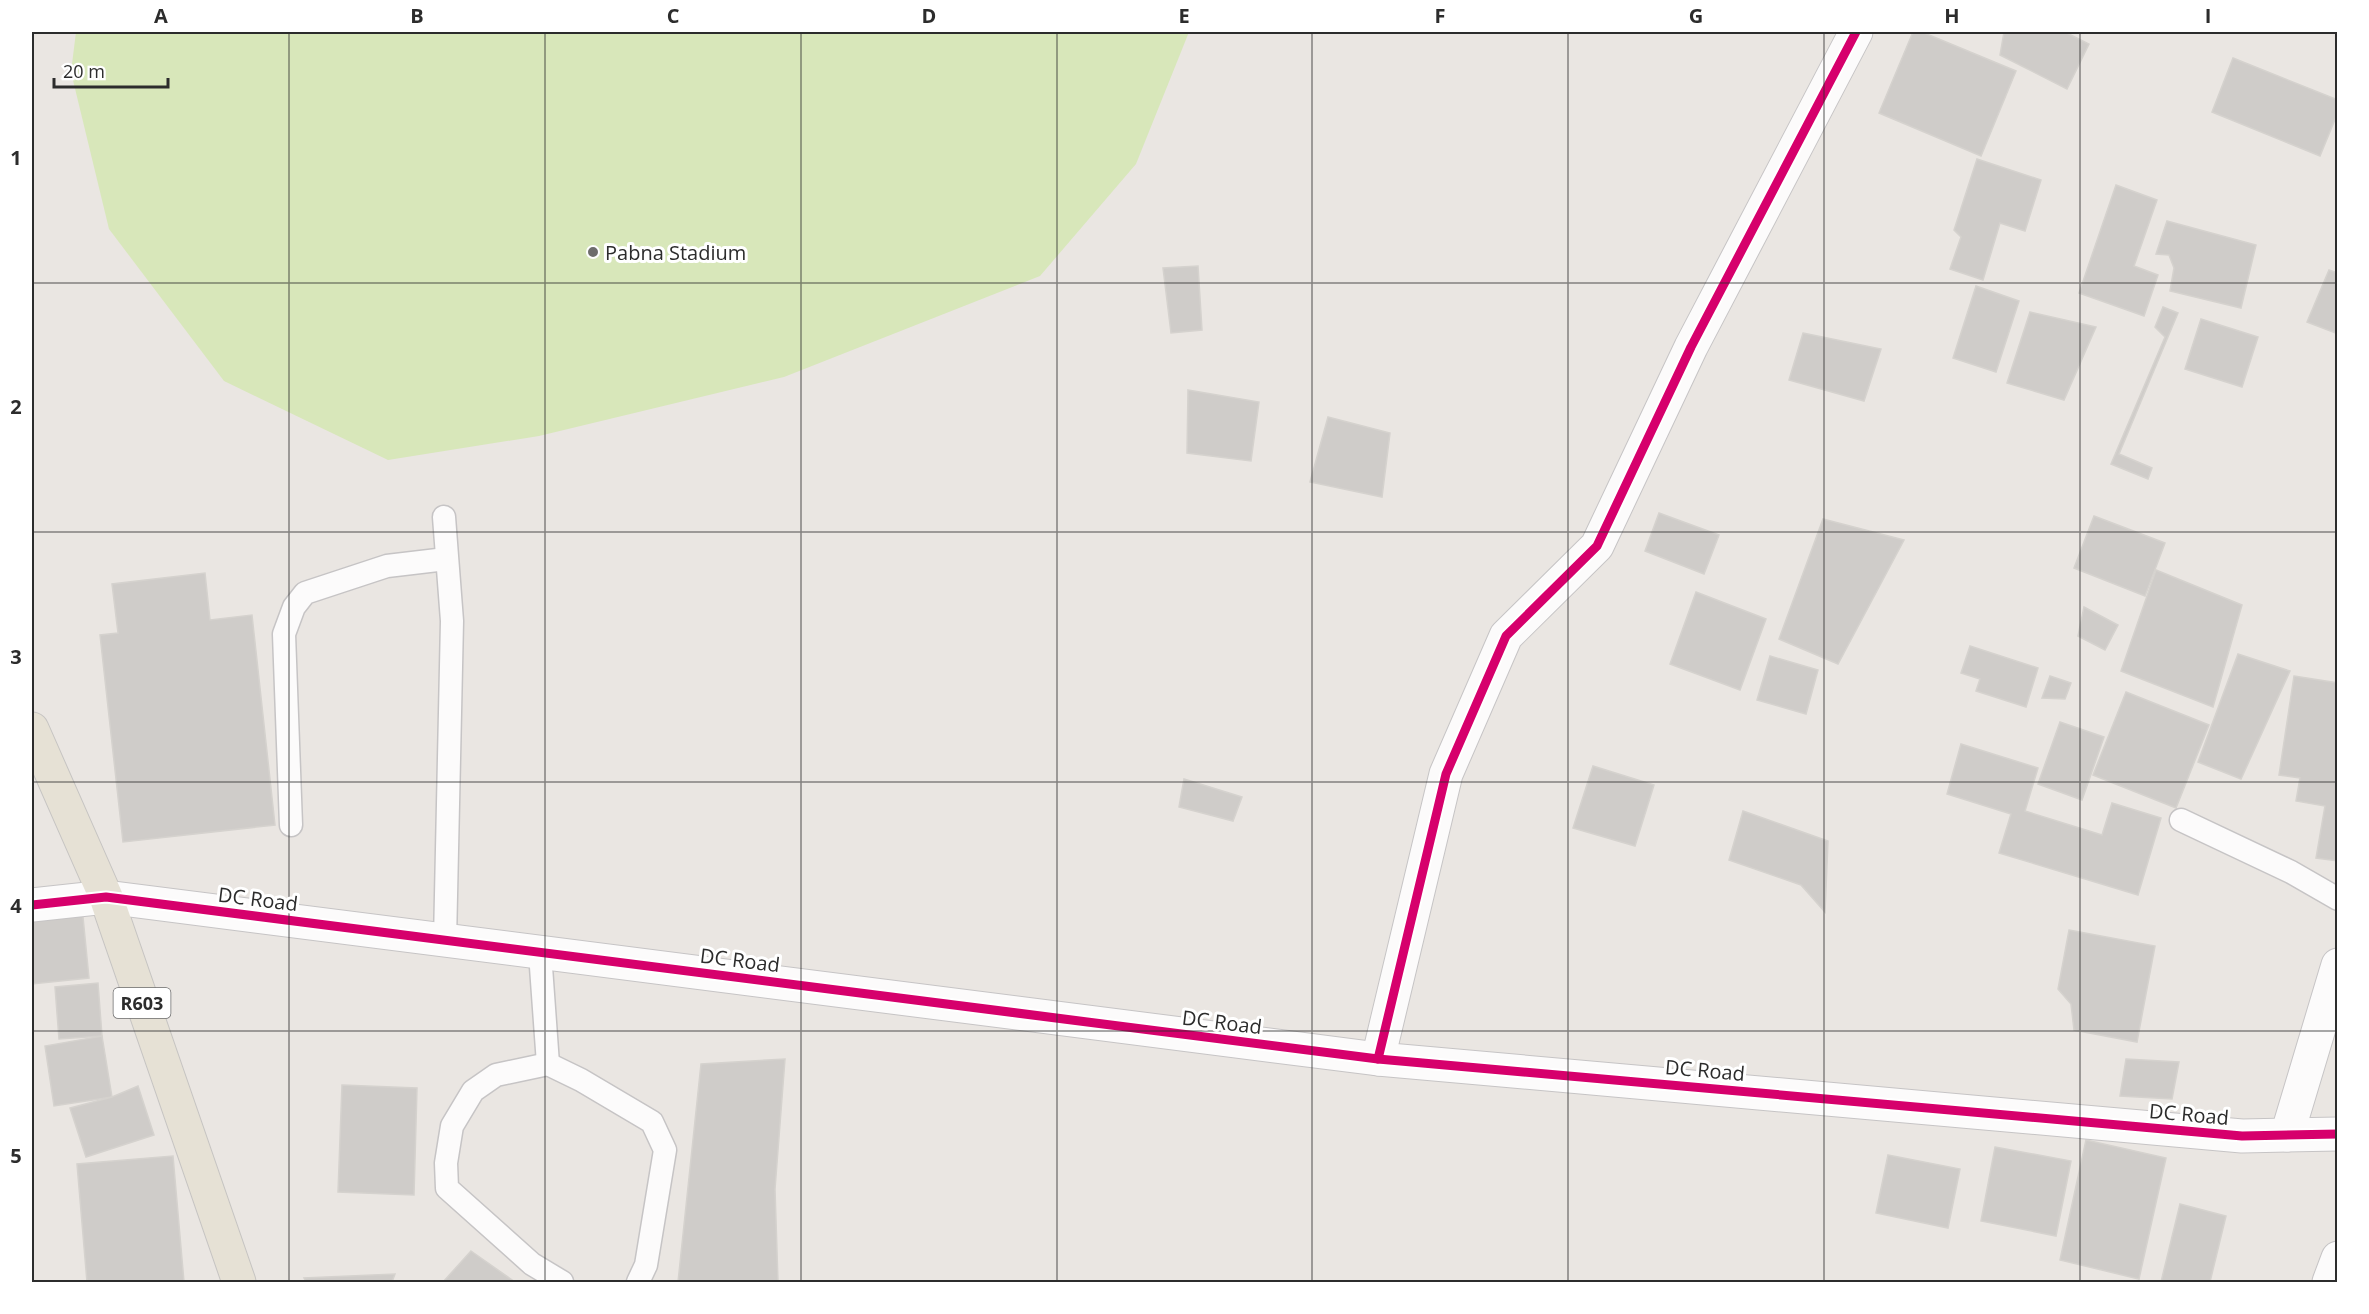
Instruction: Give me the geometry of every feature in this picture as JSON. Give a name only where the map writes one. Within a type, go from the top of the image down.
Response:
[{"type":"main road","name":"R603","points":[[32,729],[106,897],[239,1282]]},
{"type":"street","points":[[1378,1059],[1446,774],[1506,636],[1597,546],[1691,347],[1856,32]]},
{"type":"street","name":"DC Road","points":[[32,905],[106,897],[1378,1059],[2242,1136],[2337,1134]]},
{"type":"street","points":[[2287,1136],[2337,965]]},
{"type":"street","points":[[2329,1282],[2337,1258]]},
{"type":"lane","points":[[444,517],[452,621],[445,940]]},
{"type":"lane","points":[[291,825],[284,634],[294,607],[305,593],[387,566],[446,559]]},
{"type":"lane","points":[[2181,820],[2291,872],[2337,899]]},
{"type":"lane","points":[[540,953],[548,1064]]},
{"type":"lane","points":[[562,1282],[532,1264],[447,1188],[446,1163],[452,1126],[473,1090],[496,1075],[548,1064],[581,1080],[652,1122],[665,1150],[646,1265],[638,1282]]},
{"type":"green space","name":"Pabna Stadium","points":[[76,32],[1189,32],[1136,164],[1040,276],[784,377],[539,436],[388,460],[224,381],[109,229],[71,72]]},
{"type":"building","points":[[1913,32],[1922,32],[2016,71],[1981,156],[1879,113]]},
{"type":"building","points":[[2004,32],[2065,32],[2089,44],[2067,89],[2000,55]]},
{"type":"building","points":[[2233,58],[2338,100],[2338,112],[2320,156],[2212,112]]},
{"type":"building","points":[[1977,159],[2041,180],[2025,231],[2000,223],[1983,280],[1950,269],[1961,237],[1954,230]]},
{"type":"building","points":[[2116,185],[2157,200],[2134,266],[2158,275],[2144,316],[2079,293]]},
{"type":"building","points":[[2167,221],[2256,245],[2241,308],[2170,291],[2174,268],[2169,255],[2156,254]]},
{"type":"building","points":[[1198,266],[1202,330],[1171,333],[1163,268]]},
{"type":"building","points":[[2329,270],[2338,273],[2338,334],[2307,322]]},
{"type":"building","points":[[1976,286],[2019,301],[1996,372],[1953,358]]},
{"type":"building","points":[[2163,307],[2178,313],[2119,454],[2152,468],[2148,479],[2111,464],[2165,337],[2155,327]]},
{"type":"building","points":[[2030,312],[2096,327],[2064,400],[2007,383]]},
{"type":"building","points":[[2201,319],[2258,337],[2242,387],[2185,369]]},
{"type":"building","points":[[1803,333],[1881,349],[1864,401],[1789,380]]},
{"type":"building","points":[[1188,390],[1259,402],[1251,461],[1187,453]]},
{"type":"building","points":[[1328,417],[1390,433],[1382,497],[1310,482]]},
{"type":"building","points":[[1659,513],[1719,535],[1704,574],[1645,551]]},
{"type":"building","points":[[2094,516],[2165,543],[2145,596],[2074,568]]},
{"type":"building","points":[[1823,519],[1904,540],[1838,664],[1779,639]]},
{"type":"building","points":[[2156,570],[2242,605],[2213,707],[2121,671]]},
{"type":"building","points":[[205,573],[210,620],[252,615],[275,825],[123,842],[100,635],[118,633],[112,584]]},
{"type":"building","points":[[1696,592],[1766,619],[1740,690],[1670,664]]},
{"type":"building","points":[[2084,607],[2118,625],[2105,650],[2078,636]]},
{"type":"building","points":[[1970,646],[2038,668],[2026,707],[1976,691],[1980,679],[1961,673]]},
{"type":"building","points":[[2238,654],[2290,671],[2241,779],[2198,762]]},
{"type":"building","points":[[1770,656],[1818,670],[1806,714],[1757,700]]},
{"type":"building","points":[[2050,676],[2071,683],[2065,699],[2042,698]]},
{"type":"building","points":[[2294,676],[2338,683],[2338,861],[2316,858],[2325,806],[2296,801],[2300,778],[2279,775]]},
{"type":"building","points":[[2126,692],[2209,725],[2176,808],[2093,775]]},
{"type":"building","points":[[2060,722],[2104,737],[2082,800],[2038,784]]},
{"type":"building","points":[[1961,744],[2038,768],[2025,811],[2102,835],[2112,803],[2161,818],[2138,895],[1999,853],[2011,814],[1947,794]]},
{"type":"building","points":[[1593,766],[1654,785],[1635,846],[1573,828]]},
{"type":"building","points":[[1184,779],[1242,797],[1233,821],[1179,807]]},
{"type":"building","points":[[1743,811],[1828,841],[1825,912],[1801,885],[1729,860]]},
{"type":"building","points":[[82,907],[89,978],[32,984],[32,912]]},
{"type":"building","points":[[2069,930],[2155,946],[2137,1042],[2074,1030],[2071,1004],[2058,989]]},
{"type":"building","points":[[98,983],[102,1036],[59,1039],[55,987]]},
{"type":"building","points":[[102,1036],[112,1097],[54,1106],[45,1046]]},
{"type":"building","points":[[785,1059],[775,1189],[778,1282],[678,1282],[701,1064]]},
{"type":"building","points":[[2126,1059],[2179,1062],[2172,1099],[2120,1096]]},
{"type":"building","points":[[342,1085],[417,1088],[414,1195],[338,1192]]},
{"type":"building","points":[[138,1086],[154,1135],[86,1157],[70,1108],[112,1097]]},
{"type":"building","points":[[2086,1140],[2166,1158],[2139,1279],[2060,1260]]},
{"type":"building","points":[[1995,1147],[2071,1161],[2056,1236],[1981,1221]]},
{"type":"building","points":[[1888,1155],[1960,1169],[1948,1228],[1876,1213]]},
{"type":"building","points":[[173,1156],[184,1282],[87,1282],[77,1164]]},
{"type":"building","points":[[2180,1204],[2226,1216],[2210,1282],[2161,1282]]},
{"type":"building","points":[[471,1251],[515,1282],[443,1282]]},
{"type":"building","points":[[395,1274],[392,1282],[306,1282],[304,1278]]},
{"type":"cycle path","points":[[1378,1059],[1446,774],[1506,636],[1597,546],[1691,347],[1856,32]]},
{"type":"cycle path","points":[[32,905],[106,897],[1378,1059],[2242,1136],[2338,1134]]},
{"type":"place","name":"Pabna Stadium","points":[[593,252]]}]
